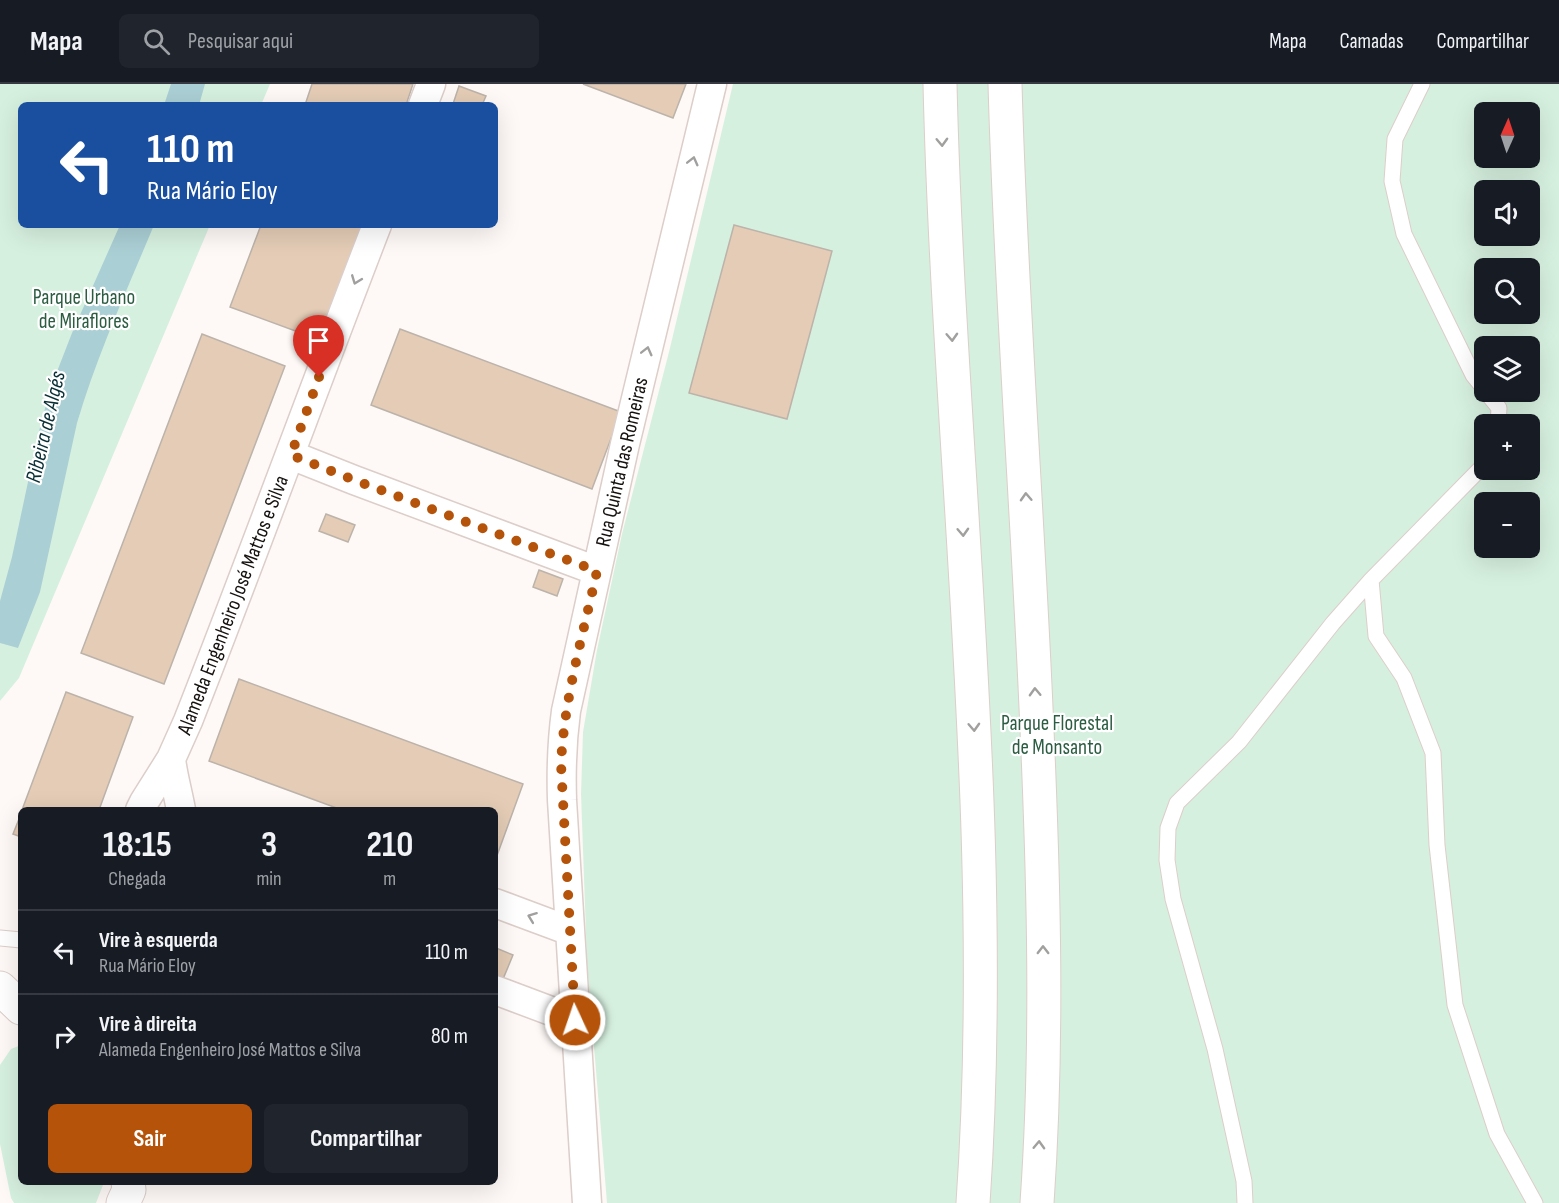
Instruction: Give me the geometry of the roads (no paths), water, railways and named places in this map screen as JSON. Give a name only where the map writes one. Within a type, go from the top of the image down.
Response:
[{"type":"main road","points":[[940,84],[977,804],[980,988],[973,1203]]},
{"type":"main road","points":[[1005,84],[1009,218],[1031,592],[1043,892],[1044,1012],[1036,1203]]},
{"type":"main road","points":[[0,988],[18,1005]]},
{"type":"main road","points":[[0,1027],[18,1018]]},
{"type":"main road","points":[[123,1203],[129,1190],[128,1185]]},
{"type":"street","points":[[424,102],[431,84]]},
{"type":"street","name":"Rua Quinta das Romeiras","points":[[586,1203],[562,800],[562,738],[622,454],[712,84]]},
{"type":"street","name":"Alameda Engenheiro José Mattos e Silva","points":[[142,807],[171,759],[188,721],[376,228]]},
{"type":"street","points":[[291,455],[597,571]]},
{"type":"street","points":[[171,759],[181,807]]},
{"type":"street","points":[[498,904],[570,931]]},
{"type":"street","points":[[498,991],[575,1020]]},
{"type":"lane","points":[[1422,84],[1395,139],[1392,181],[1404,234],[1474,376]]},
{"type":"lane","points":[[1245,1203],[1244,1180],[1215,1048],[1173,899],[1167,860],[1168,828],[1177,803],[1239,742],[1333,623],[1371,579],[1474,475]]},
{"type":"lane","points":[[1371,579],[1376,636],[1404,678],[1433,753],[1437,845],[1455,1005],[1497,1134],[1535,1203]]},
{"type":"lane","points":[[0,938],[18,939]]},
{"type":"water","points":[[171,84],[205,84],[200,102],[165,102]]},
{"type":"water","name":"Ribeira de Algés","points":[[119,228],[153,228],[85,398],[77,423],[40,592],[18,648],[0,643],[0,601],[46,405],[72,333]]},
{"type":"park label","name":"Parque Urbano de Miraflores","points":[[84,309]]},
{"type":"park label","name":"Parque Florestal de Monsanto","points":[[1057,735]]}]
